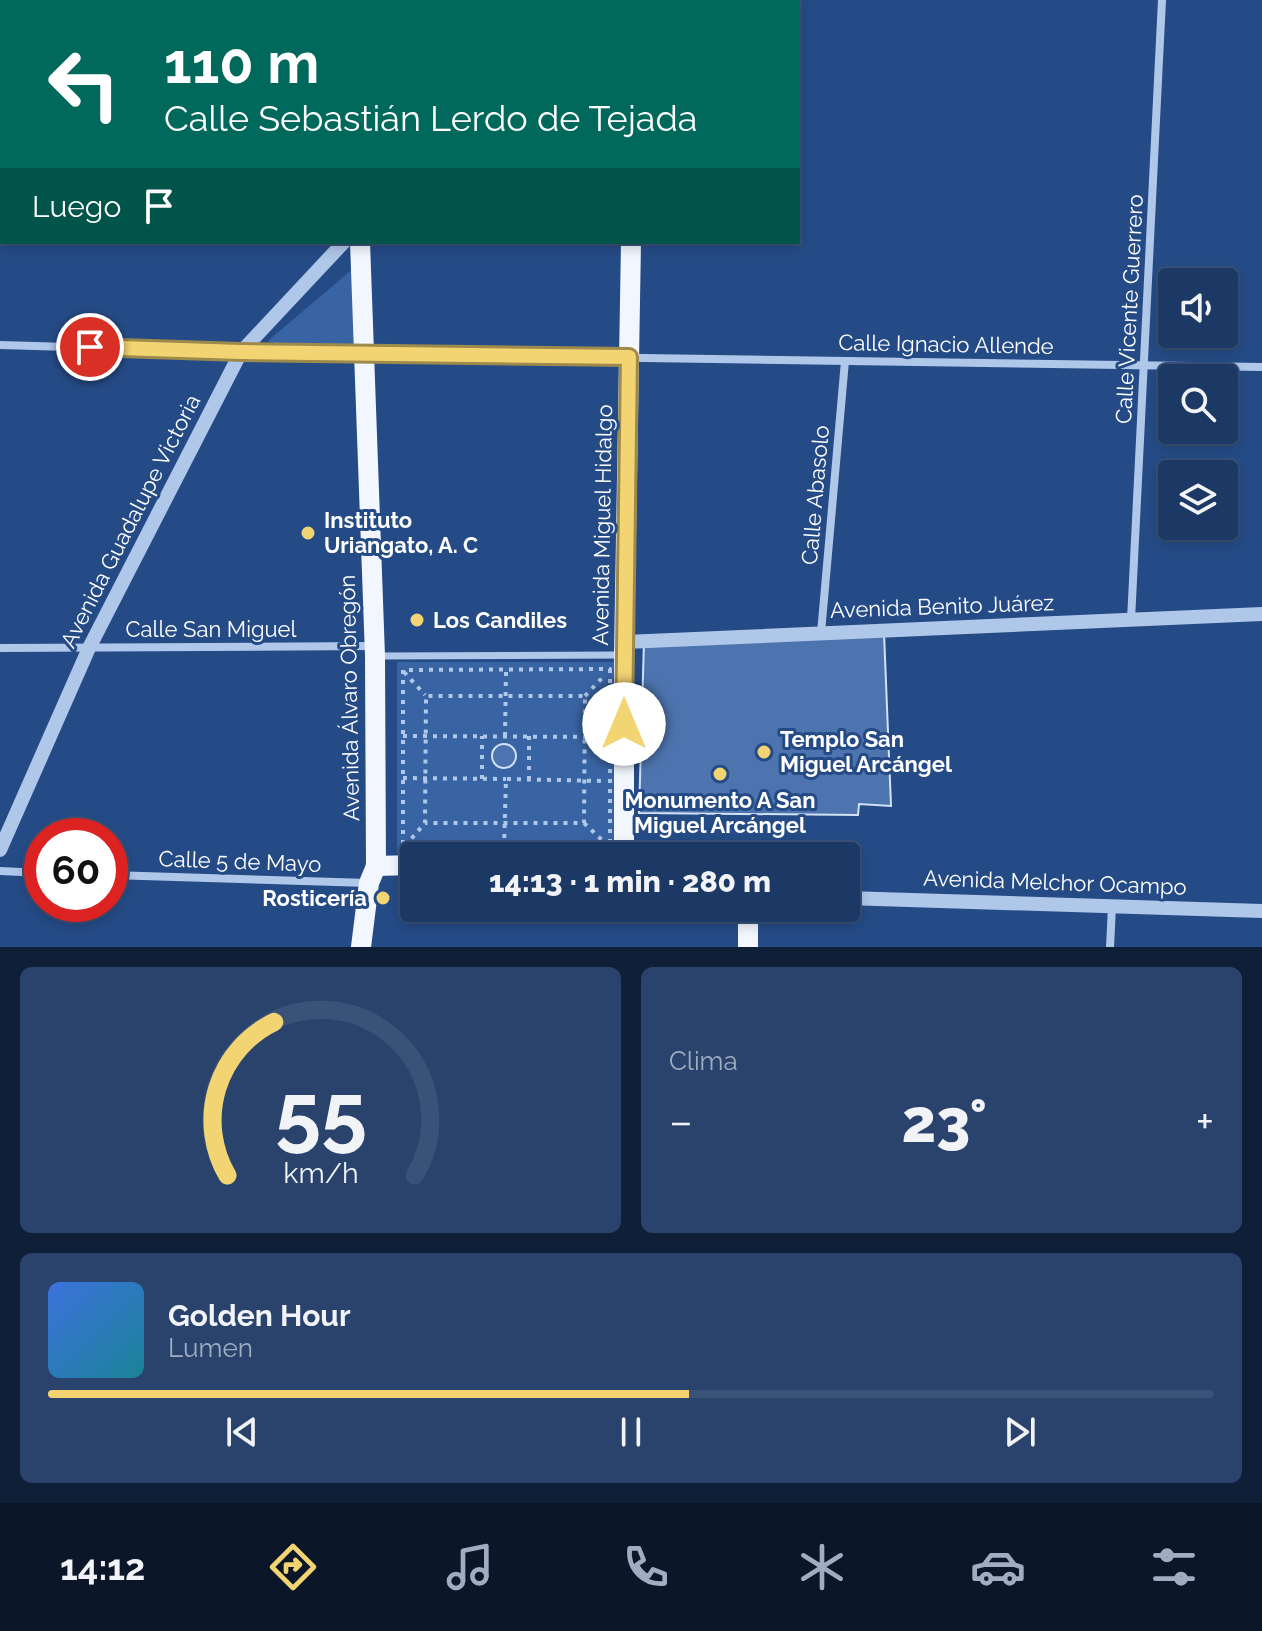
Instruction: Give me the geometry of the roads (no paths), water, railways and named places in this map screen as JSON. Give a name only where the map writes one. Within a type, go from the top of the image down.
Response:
[{"type":"main road","name":"Avenida Álvaro Obregón","points":[[360,244],[375,651],[372,874],[361,947]]},
{"type":"main road","name":"Avenida Miguel Hidalgo","points":[[617,842],[619,655],[631,244]]},
{"type":"main road","points":[[372,874],[400,861]]},
{"type":"main road","points":[[748,922],[748,947]]},
{"type":"street","name":"Calle Vicente Guerrero","points":[[1131,620],[1162,0]]},
{"type":"street","name":"Avenida Guadalupe Victoria","points":[[0,850],[89,648],[241,352],[342,244]]},
{"type":"street","name":"Calle Ignacio Allende","points":[[0,345],[241,352],[1262,367]]},
{"type":"street","name":"Calle Abasolo","points":[[821,633],[845,361]]},
{"type":"street","name":"Avenida Benito Juárez","points":[[619,655],[821,633],[1262,614]]},
{"type":"street","name":"Calle San Miguel","points":[[0,648],[375,651]]},
{"type":"street","points":[[375,651],[619,655]]},
{"type":"street","points":[[0,871],[24,872]]},
{"type":"street","name":"Calle 5 de Mayo","points":[[128,875],[372,874]]},
{"type":"street","name":"Avenida Melchor Ocampo","points":[[860,898],[1262,911]]},
{"type":"street","points":[[1110,947],[1112,906]]},
{"type":"place","name":"Instituto Uriangato, A. C","points":[[308,533]]},
{"type":"place","name":"Los Candiles","points":[[417,620]]},
{"type":"place","name":"Templo San Miguel Arcángel","points":[[764,752]]},
{"type":"place","name":"Monumento A San Miguel Arcángel","points":[[720,774]]},
{"type":"place","name":"Rosticería","points":[[383,898]]}]
